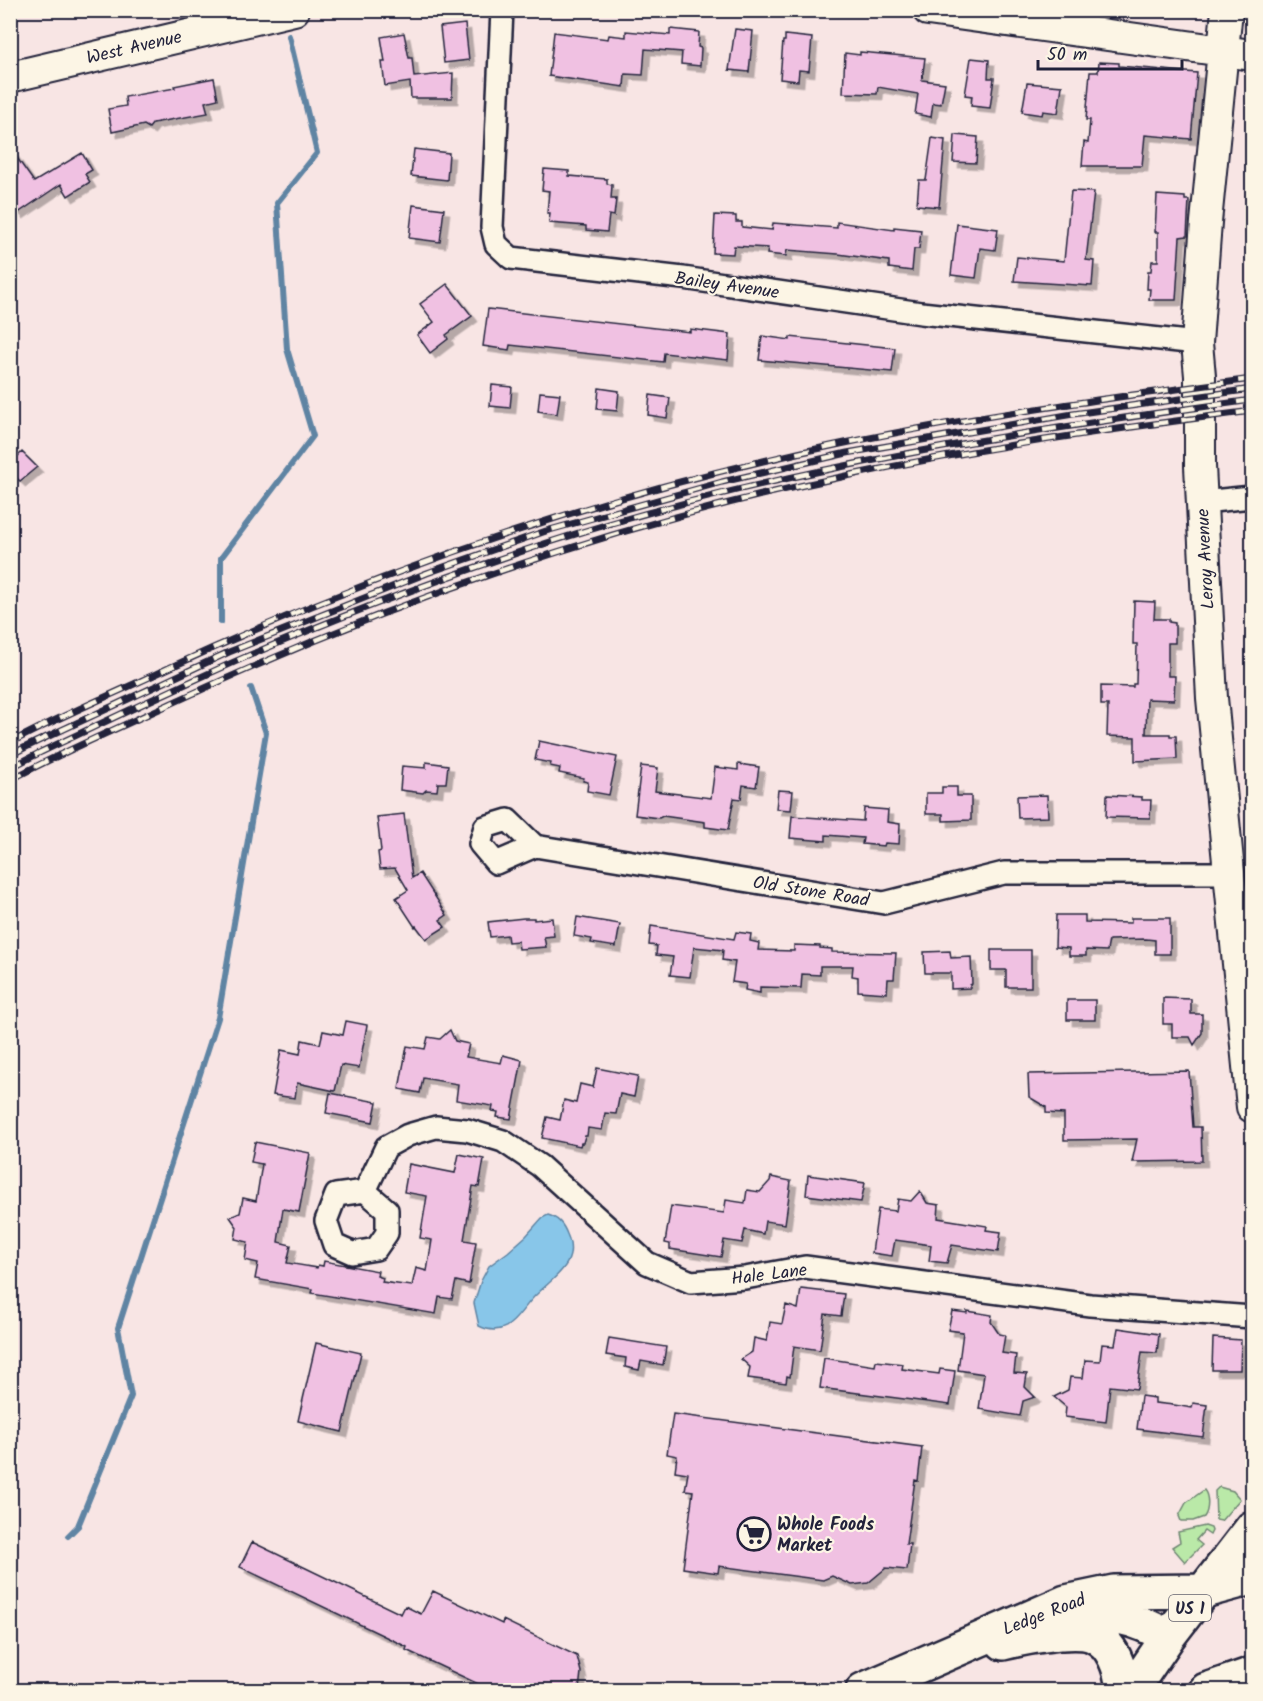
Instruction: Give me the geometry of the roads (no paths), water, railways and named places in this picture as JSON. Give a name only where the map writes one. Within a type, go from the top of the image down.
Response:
[{"type":"main road","name":"US 1","points":[[1132,1690],[1168,1637],[1252,1528]]},
{"type":"main road","name":"Ledge Road","points":[[863,1690],[1047,1609],[1082,1598],[1131,1591],[1167,1593],[1204,1591],[1252,1578]]},
{"type":"main road","name":"Ledge Road","points":[[926,1663],[1030,1635],[1078,1617],[1108,1615],[1134,1620],[1168,1637]]},
{"type":"main road","name":"Ledge Road","points":[[1030,1635],[1081,1633],[1101,1640],[1117,1662],[1123,1690]]},
{"type":"main road","points":[[1206,1690],[1252,1674]]},
{"type":"street","name":"West Avenue","points":[[12,70],[294,10]]},
{"type":"street","name":"Bailey Avenue","points":[[502,10],[492,227],[496,244],[511,258],[683,279],[921,313],[1197,343]]},
{"type":"street","points":[[928,10],[1252,55]]},
{"type":"street","name":"Leroy Avenue","points":[[1227,10],[1206,222],[1197,343],[1212,698],[1252,1107]]},
{"type":"street","points":[[1202,502],[1252,497]]},
{"type":"street","name":"Old Stone Road","points":[[535,846],[884,903],[1004,873],[1230,873]]},
{"type":"street","name":"Hale Lane","points":[[365,1191],[386,1147],[408,1135],[436,1127],[467,1130],[502,1141],[540,1166],[647,1263],[691,1282],[745,1278],[805,1267],[1090,1305],[1252,1317]]},
{"type":"water","points":[[548,1215],[562,1224],[567,1234],[570,1253],[564,1268],[506,1327],[490,1330],[479,1326],[474,1303],[489,1266],[508,1252],[542,1218]]},
{"type":"waterway","points":[[221,622],[221,558],[313,436],[287,349],[277,203],[317,153],[289,36]]},
{"type":"waterway","points":[[68,1536],[78,1526],[131,1396],[118,1328],[218,1018],[266,733],[251,688]]},
{"type":"railway","points":[[10,743],[158,673],[325,601],[410,568],[581,510],[756,462],[896,433],[1048,407],[1252,379]]},
{"type":"railway","points":[[10,755],[229,652],[427,573],[546,531],[722,482],[847,453],[1073,414],[1252,389]]},
{"type":"railway","points":[[10,768],[184,685],[309,630],[467,570],[633,517],[720,494],[897,456],[1074,425],[1252,400]]},
{"type":"railway","points":[[10,780],[170,704],[335,632],[419,600],[590,542],[763,494],[901,465],[1052,439],[1252,411]]},
{"type":"place","name":"Whole Foods Market","points":[[754,1534]]}]
